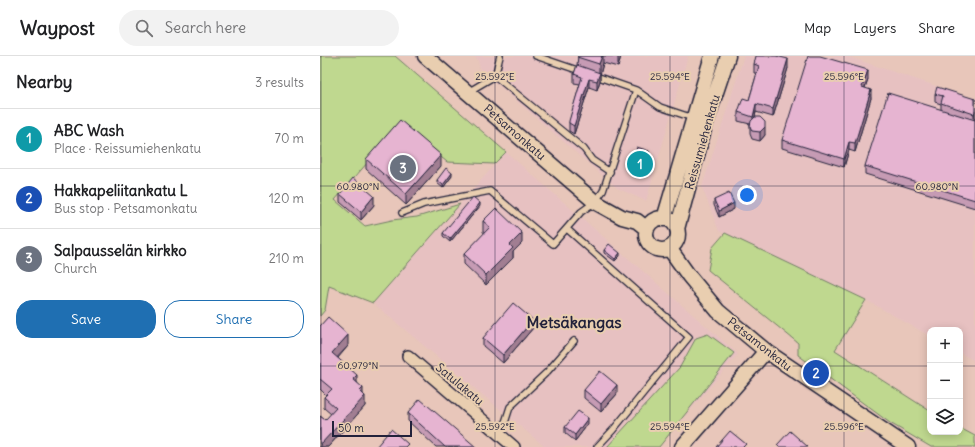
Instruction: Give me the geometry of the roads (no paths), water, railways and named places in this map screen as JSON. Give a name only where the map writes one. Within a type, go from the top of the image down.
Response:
[{"type":"street","name":"Petsamonkatu","points":[[425,56],[595,202],[622,217],[637,222],[647,229]]},
{"type":"street","name":"Reissumiehenkatu","points":[[677,229],[712,56]]},
{"type":"street","name":"Reissumiehenkatu","points":[[664,219],[700,120],[728,56]]},
{"type":"street","points":[[664,219],[672,222],[677,229],[676,240],[670,248],[664,250],[654,248],[647,240],[647,229],[654,220],[664,219]]},
{"type":"street","name":"Petsamonkatu","points":[[670,248],[680,264],[718,311],[766,351],[908,447]]},
{"type":"street","points":[[682,447],[766,351]]},
{"type":"street","name":"Satulakatu","points":[[408,356],[514,447]]},
{"type":"lane","points":[[468,93],[495,76],[500,56]]},
{"type":"lane","points":[[536,56],[636,90],[660,107],[700,120]]},
{"type":"lane","points":[[495,76],[584,149],[592,160],[610,172]]},
{"type":"lane","points":[[402,213],[424,204],[490,191],[553,244],[581,212],[595,202],[603,191],[636,90]]},
{"type":"lane","points":[[566,229],[689,337],[618,425],[597,447]]},
{"type":"lane","points":[[501,435],[510,407],[547,372],[574,341]]},
{"type":"place","name":"ABC Wash","points":[[640,164]]},
{"type":"place","name":"Salpausselän kirkko","points":[[403,168]]},
{"type":"place","name":"Hakkapeliitankatu L","points":[[816,373]]},
{"type":"district","name":"Metsäkangas","points":[[574,322]]}]
